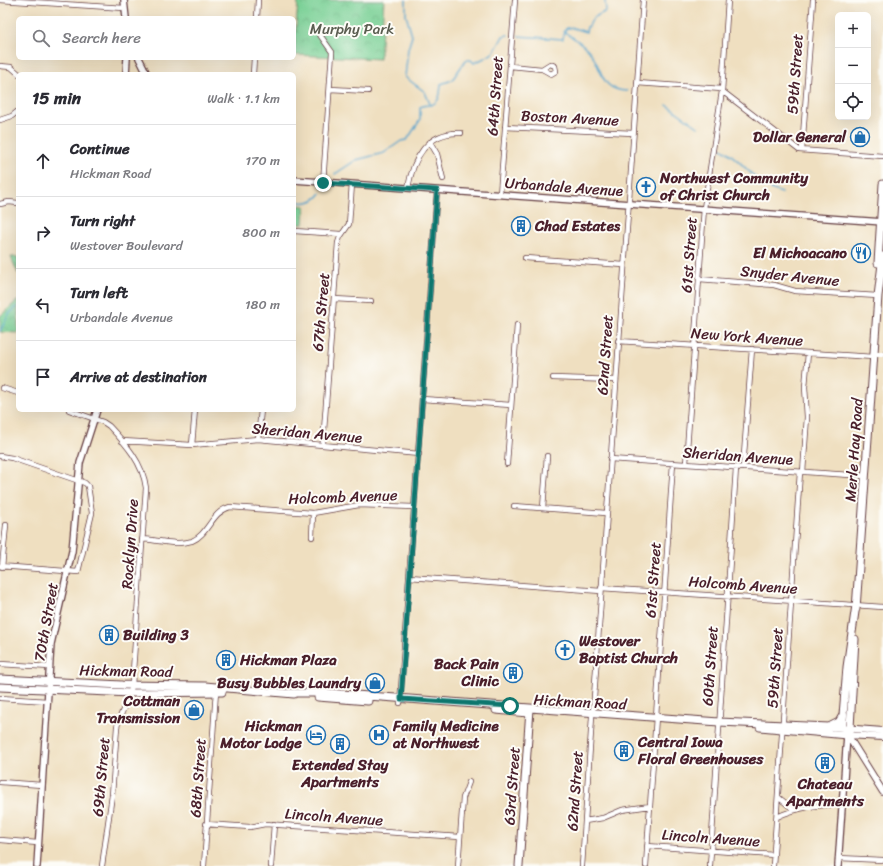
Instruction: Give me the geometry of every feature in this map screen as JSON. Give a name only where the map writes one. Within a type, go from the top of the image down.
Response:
[{"type":"main road","name":"Merle Hay Road","points":[[846,730],[878,296],[883,184]]},
{"type":"main road","name":"Merle Hay Road","points":[[878,296],[883,256]]},
{"type":"main road","name":"Merle Hay Road","points":[[846,730],[844,709],[847,667],[856,605]]},
{"type":"main road","name":"Hickman Road","points":[[0,679],[49,686]]},
{"type":"main road","name":"Hickman Road","points":[[0,687],[49,686],[131,689],[252,690],[330,698],[401,701],[783,727],[883,731]]},
{"type":"main road","points":[[829,727],[839,722],[844,709]]},
{"type":"main road","name":"63rd Street","points":[[519,866],[530,710]]},
{"type":"main road","name":"Hickman Road","points":[[783,727],[829,727],[883,737]]},
{"type":"main road","points":[[846,730],[883,792]]},
{"type":"street","points":[[0,0],[124,8]]},
{"type":"street","points":[[124,0],[126,16]]},
{"type":"street","points":[[257,16],[258,0]]},
{"type":"street","name":"64th Street","points":[[500,194],[515,0]]},
{"type":"street","name":"62nd Street","points":[[582,866],[642,0]]},
{"type":"street","name":"61st Street","points":[[686,464],[704,208],[722,90],[728,0]]},
{"type":"street","name":"59th Street","points":[[802,150],[813,0]]},
{"type":"street","points":[[320,35],[332,52],[323,183]]},
{"type":"street","points":[[126,72],[127,60]]},
{"type":"street","points":[[140,60],[146,72]]},
{"type":"street","points":[[253,72],[254,60]]},
{"type":"street","points":[[0,66],[11,67],[17,72]]},
{"type":"street","points":[[510,66],[542,68]]},
{"type":"street","points":[[637,83],[722,90],[796,148],[802,150],[883,156]]},
{"type":"street","points":[[330,89],[368,91]]},
{"type":"street","points":[[0,120],[12,116],[16,113]]},
{"type":"street","name":"Boston Avenue","points":[[505,127],[633,133]]},
{"type":"street","points":[[408,188],[418,155],[424,146],[446,135],[461,133]]},
{"type":"street","points":[[430,142],[438,154],[443,179]]},
{"type":"street","name":"Urbandale Avenue","points":[[296,180],[882,221]]},
{"type":"street","name":"67th Street","points":[[323,444],[338,243],[341,234],[348,224],[352,184]]},
{"type":"street","points":[[401,701],[437,190]]},
{"type":"street","points":[[0,204],[9,202],[16,203]]},
{"type":"street","points":[[296,231],[341,234]]},
{"type":"street","points":[[525,258],[624,265]]},
{"type":"street","name":"Snyder Avenue","points":[[699,280],[774,285],[795,291],[878,296]]},
{"type":"street","points":[[334,299],[371,301]]},
{"type":"street","points":[[507,464],[517,325]]},
{"type":"street","name":"New York Avenue","points":[[618,340],[808,353],[883,354]]},
{"type":"street","points":[[743,468],[752,349]]},
{"type":"street","name":"59th Street","points":[[774,866],[791,600],[807,417],[806,387],[808,353]]},
{"type":"street","points":[[554,378],[616,380]]},
{"type":"street","points":[[2,388],[16,392]]},
{"type":"street","points":[[422,399],[511,406]]},
{"type":"street","name":"Rocklyn Drive","points":[[75,412],[94,418],[109,426],[139,462],[145,476],[146,488],[131,689]]},
{"type":"street","name":"70th Street","points":[[37,866],[50,667],[54,631],[75,533],[80,462],[96,412]]},
{"type":"street","points":[[192,445],[195,412]]},
{"type":"street","points":[[258,439],[261,412]]},
{"type":"street","name":"Sheridan Avenue","points":[[122,441],[192,445],[258,439],[419,454]]},
{"type":"street","points":[[0,456],[12,458],[85,483],[88,486],[92,513],[80,569],[78,572],[1,566],[6,525]]},
{"type":"street","points":[[543,508],[547,456]]},
{"type":"street","name":"Sheridan Avenue","points":[[610,459],[865,476]]},
{"type":"street","name":"61st Street","points":[[646,866],[673,463]]},
{"type":"street","name":"60th Street","points":[[710,866],[736,468]]},
{"type":"street","name":"Holcomb Avenue","points":[[142,539],[182,542],[191,541],[201,534],[218,512],[230,507],[312,512],[359,505],[414,507]]},
{"type":"street","points":[[514,506],[606,513]]},
{"type":"street","points":[[312,512],[312,537]]},
{"type":"street","name":"Holcomb Avenue","points":[[409,577],[883,607]]},
{"type":"street","points":[[0,664],[50,667]]},
{"type":"street","name":"69th Street","points":[[102,866],[112,795],[117,727],[131,689]]},
{"type":"street","name":"68th Street","points":[[204,866],[216,689]]},
{"type":"street","points":[[0,698],[48,701]]},
{"type":"street","name":"Merle Hay Road","points":[[838,866],[846,730]]},
{"type":"street","points":[[0,782],[42,785]]},
{"type":"street","points":[[458,866],[463,798],[469,782]]},
{"type":"street","points":[[778,797],[793,809]]},
{"type":"street","points":[[777,817],[793,809],[815,805],[842,804]]},
{"type":"street","points":[[585,821],[603,818],[622,810],[650,806]]},
{"type":"street","name":"Lincoln Avenue","points":[[206,824],[250,827],[274,824],[460,837]]},
{"type":"street","points":[[271,866],[274,824]]},
{"type":"street","points":[[0,840],[38,843]]},
{"type":"street","name":"Lincoln Avenue","points":[[647,846],[774,855]]},
{"type":"street","points":[[838,858],[883,860]]},
{"type":"green space","name":"Murphy Park","points":[[298,0],[384,0],[380,59],[296,55]]},
{"type":"green space","points":[[296,205],[305,206],[304,224],[296,224]]},
{"type":"green space","points":[[11,257],[16,257],[16,269]]},
{"type":"green space","points":[[16,302],[16,333],[0,332],[0,316]]},
{"type":"waterway","points":[[406,0],[406,15],[412,36],[408,49],[405,77],[425,92],[430,104]]},
{"type":"waterway","points":[[564,31],[567,28],[573,28],[586,32],[587,27],[593,18],[606,11],[605,0]]},
{"type":"waterway","points":[[564,31],[589,51],[606,82],[611,87],[618,90],[627,91]]},
{"type":"waterway","points":[[517,36],[563,39],[564,31]]},
{"type":"waterway","points":[[335,174],[356,160],[384,153],[401,141],[407,140],[420,120],[420,107],[434,104],[438,100],[441,84],[452,80],[466,60],[471,60],[474,63],[492,54],[503,36],[508,35]]},
{"type":"waterway","points":[[667,105],[698,127]]},
{"type":"waterway","points":[[719,147],[728,152],[764,185],[772,190],[782,193]]},
{"type":"waterway","points":[[296,201],[309,202],[321,193]]},
{"type":"waterway","points":[[0,331],[9,314],[16,308]]},
{"type":"place","name":"Dollar General","points":[[860,137]]},
{"type":"place","name":"Northwest Community of Christ Church","points":[[646,187]]},
{"type":"place","name":"Chad Estates","points":[[521,226]]},
{"type":"place","name":"El Michoacano","points":[[861,253]]},
{"type":"place","name":"Building 3","points":[[109,635]]},
{"type":"place","name":"Westover Baptist Church","points":[[565,650]]},
{"type":"place","name":"Hickman Plaza","points":[[226,660]]},
{"type":"place","name":"Back Pain Clinic","points":[[513,673]]},
{"type":"place","name":"Busy Bubbles Laundry","points":[[375,683]]},
{"type":"place","name":"Cottman Transmission","points":[[194,710]]},
{"type":"place","name":"Hickman Motor Lodge","points":[[316,735]]},
{"type":"place","name":"Family Medicine at Northwest","points":[[379,735]]},
{"type":"place","name":"Extended Stay Apartments","points":[[340,744]]},
{"type":"place","name":"Central Iowa Floral Greenhouses","points":[[624,751]]},
{"type":"place","name":"Chateau Apartments","points":[[825,763]]},
{"type":"route","points":[[323,183],[437,190],[401,699],[510,706]]}]
